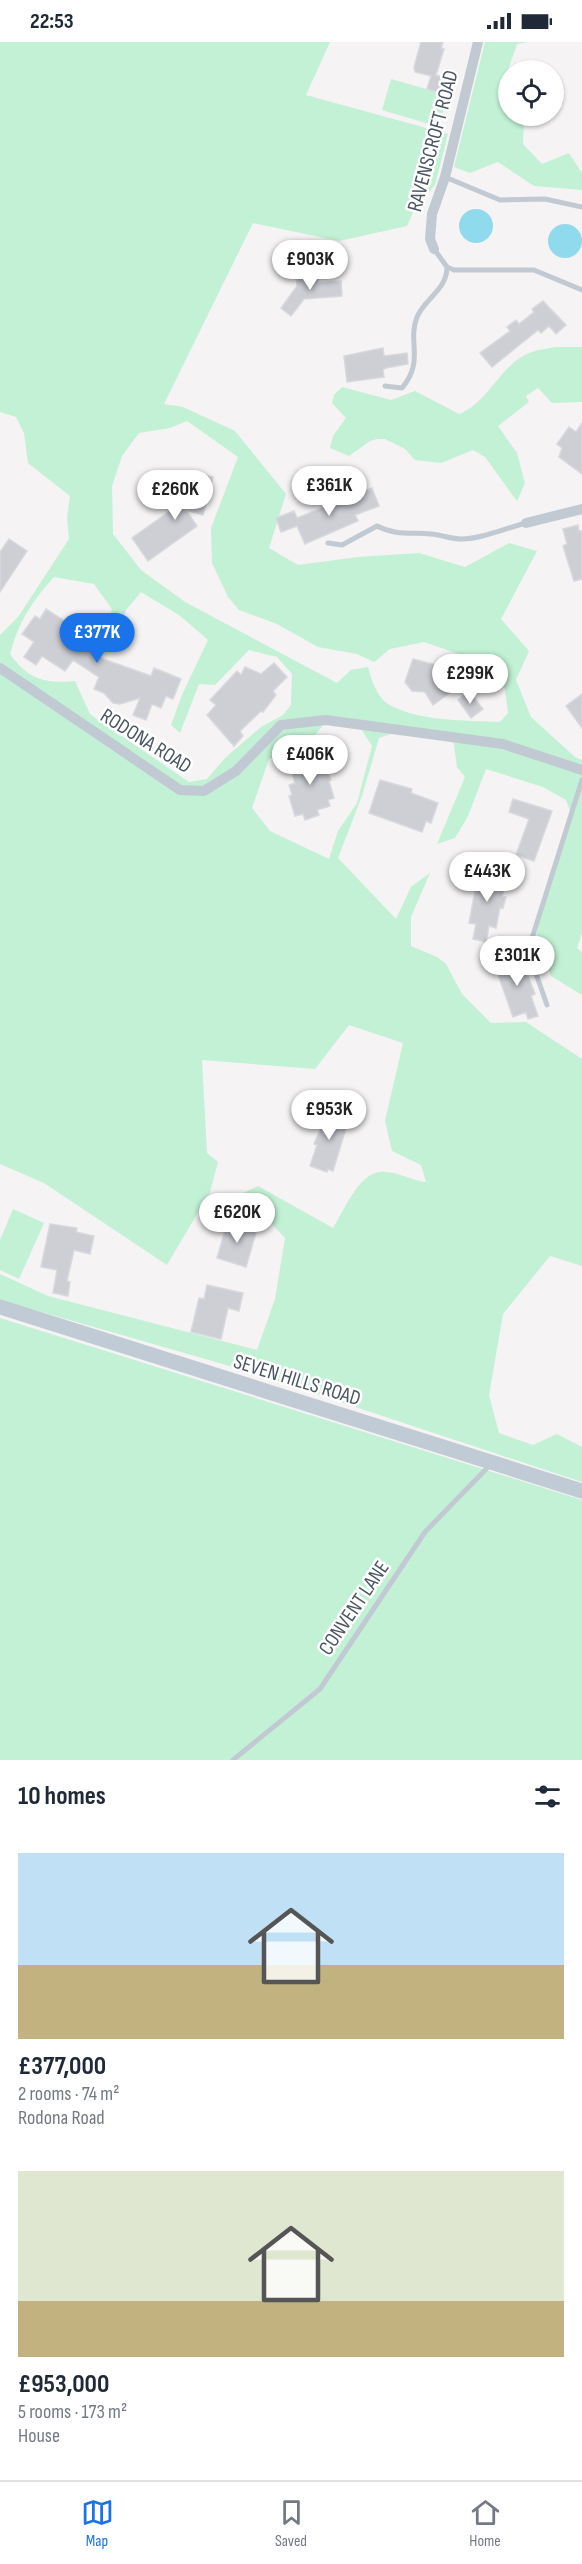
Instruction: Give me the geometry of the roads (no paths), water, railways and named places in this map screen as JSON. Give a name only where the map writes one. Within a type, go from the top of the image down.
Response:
[{"type":"main road","name":"SEVEN HILLS ROAD","points":[[0,1307],[582,1491]]},
{"type":"street","name":"RAVENSCROFT ROAD","points":[[434,249],[430,239],[432,214],[445,177],[478,42]]},
{"type":"street","points":[[526,523],[582,509]]},
{"type":"street","name":"RODONA ROAD","points":[[0,668],[180,789],[204,791],[228,776],[281,725],[326,720],[503,744],[582,770]]},
{"type":"lane","points":[[445,177],[500,200],[545,199],[582,207]]},
{"type":"lane","points":[[434,249],[447,267],[454,270],[534,270],[582,290]]},
{"type":"lane","points":[[385,386],[402,388],[407,382],[416,357],[414,326],[422,307],[444,282],[447,267]]},
{"type":"lane","points":[[328,543],[342,545],[377,526],[387,531],[407,535],[433,534],[442,538],[463,539],[526,523]]},
{"type":"lane","points":[[546,1005],[528,951],[582,780]]},
{"type":"lane","name":"CONVENT LANE","points":[[233,1760],[320,1689],[425,1532],[492,1463]]},
{"type":"water","points":[[476,209],[488,214],[493,226],[488,238],[476,243],[464,238],[459,226],[464,214]]},
{"type":"water","points":[[565,224],[577,229],[582,241],[577,253],[565,258],[553,253],[548,241],[553,229]]}]
